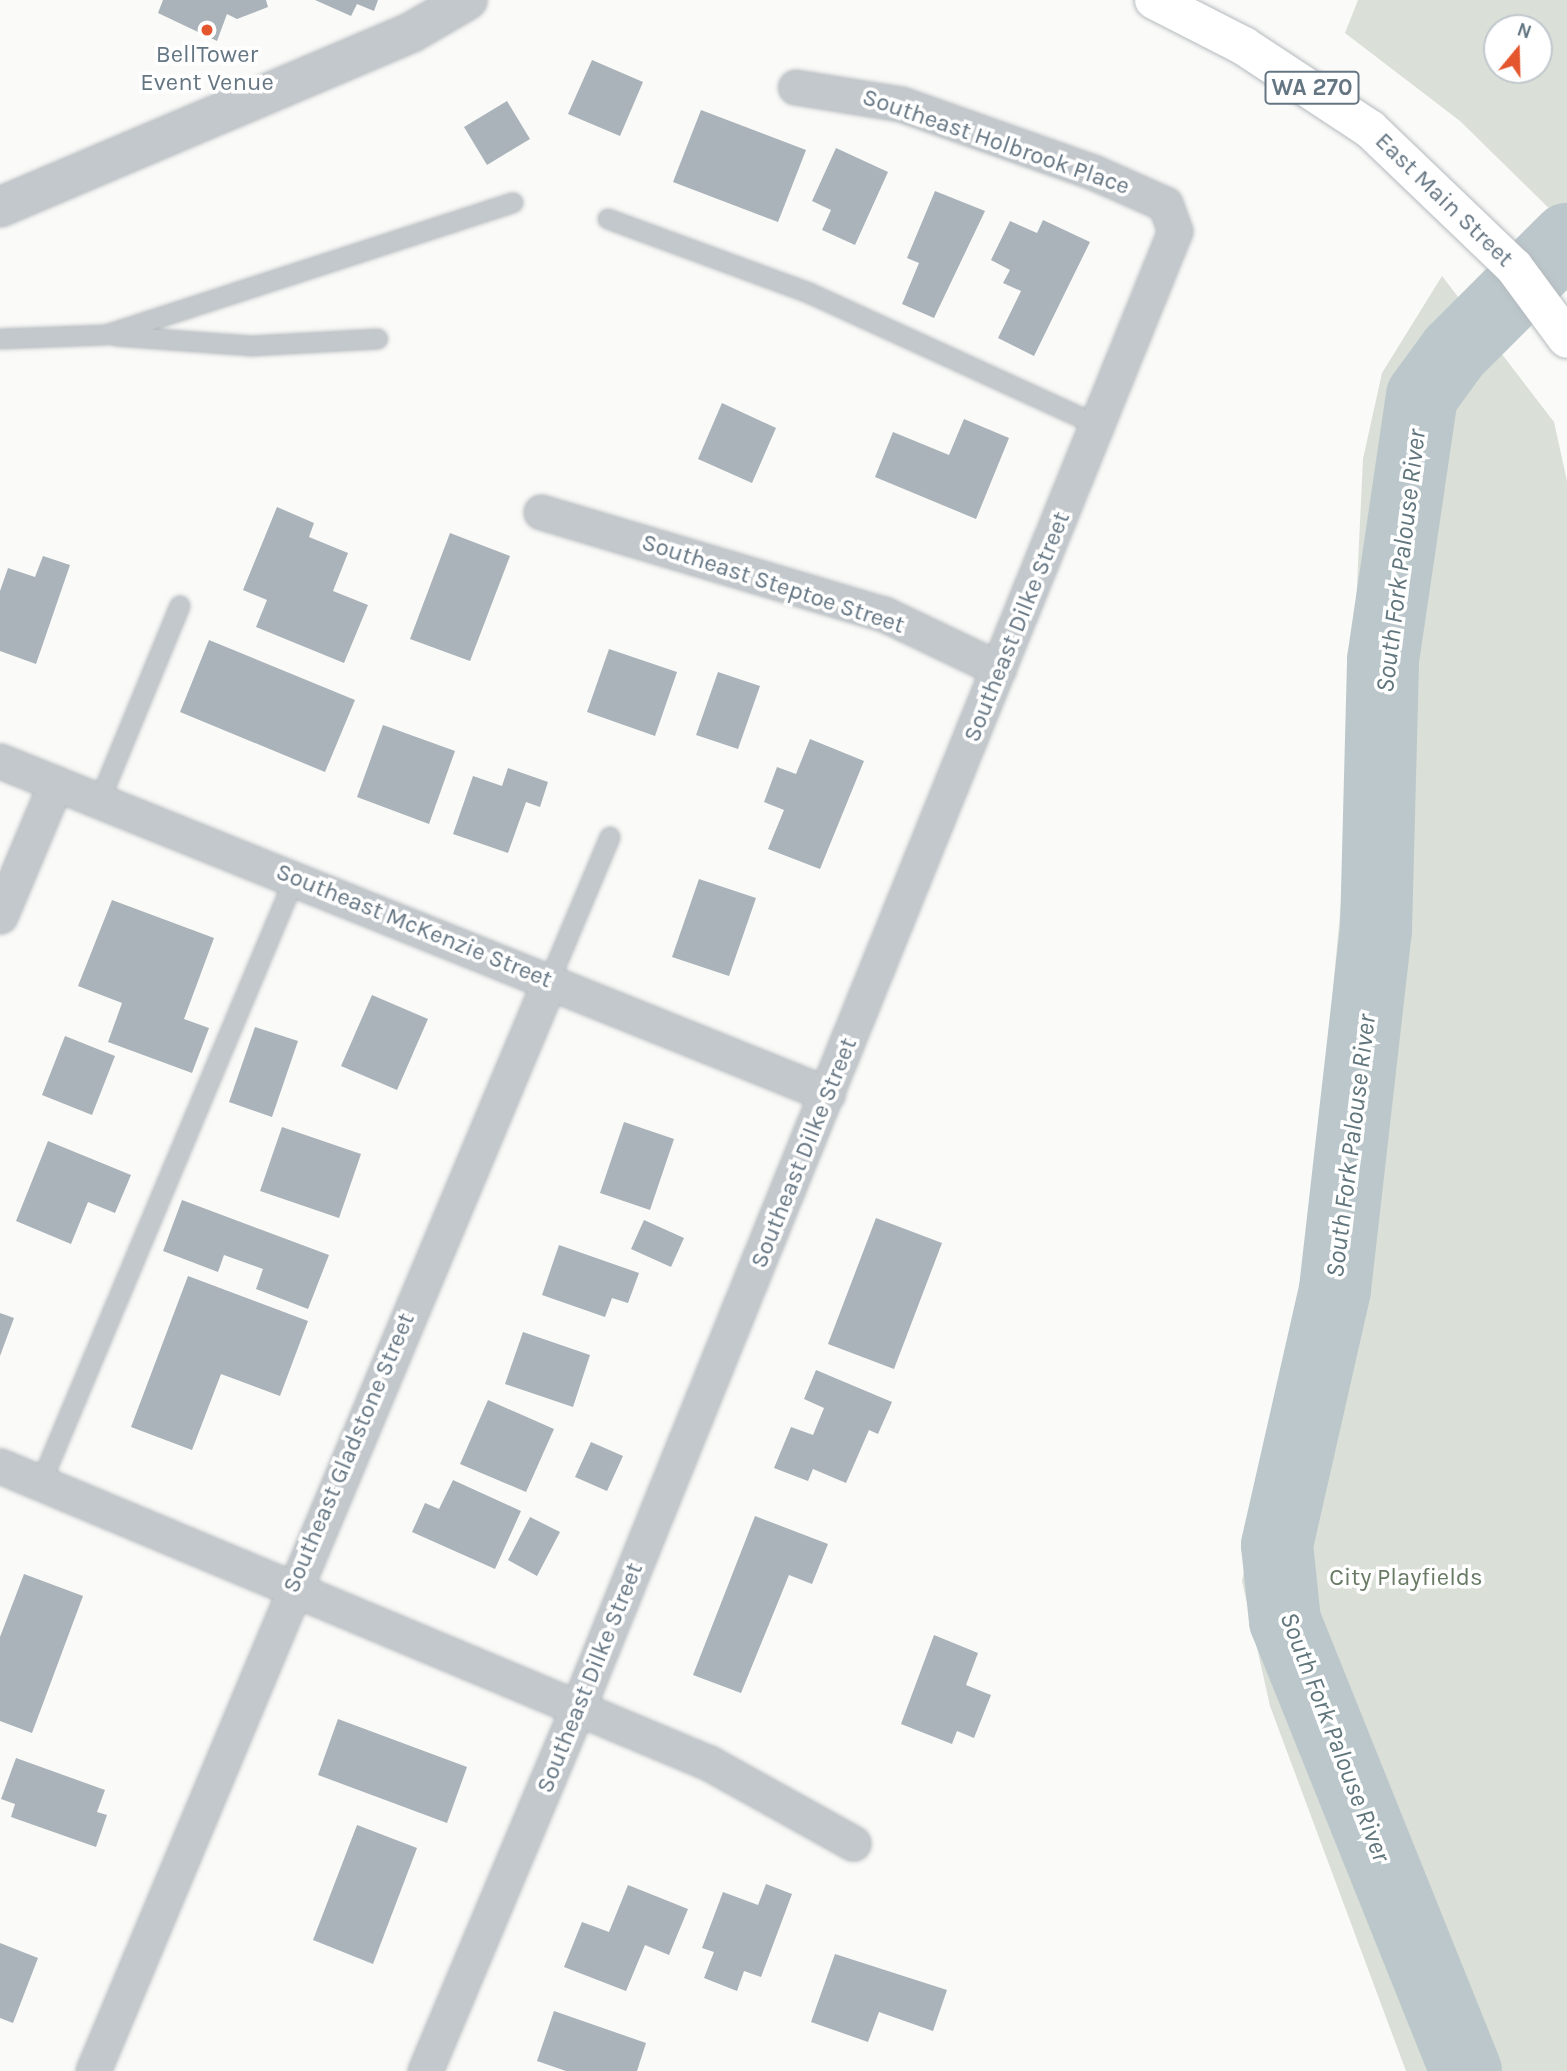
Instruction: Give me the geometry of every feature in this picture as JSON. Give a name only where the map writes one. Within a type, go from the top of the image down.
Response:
[{"type":"main road","name":"East Main Street","points":[[1154,0],[1297,78],[1370,129],[1452,202],[1514,267],[1567,340]]},
{"type":"street","points":[[0,207],[412,32],[467,0]]},
{"type":"street","name":"Southeast Holbrook Place","points":[[795,87],[901,104],[1093,172],[1165,204],[1175,231]]},
{"type":"street","name":"Southeast Dilke Street","points":[[425,2071],[578,1707],[1100,426],[1175,231]]},
{"type":"street","name":"Southeast Steptoe Street","points":[[541,512],[884,614],[999,669]]},
{"type":"street","name":"Southeast McKenzie Street","points":[[0,761],[827,1094]]},
{"type":"street","points":[[0,916],[56,783]]},
{"type":"street","name":"Southeast Gladstone Street","points":[[93,2071],[291,1587],[550,981]]},
{"type":"street","points":[[0,1466],[709,1763],[853,1843]]},
{"type":"lane","points":[[106,335],[513,203]]},
{"type":"lane","points":[[608,219],[809,293],[1100,426]]},
{"type":"lane","points":[[0,339],[106,335],[251,346],[378,339]]},
{"type":"lane","points":[[100,800],[180,606]]},
{"type":"lane","name":"Southeast Gladstone Street","points":[[550,981],[610,837]]},
{"type":"lane","points":[[41,1483],[295,878]]},
{"type":"green space","points":[[1358,0],[1567,0],[1567,226],[1460,121],[1345,33]]},
{"type":"green space","name":"City Playfields","points":[[1442,276],[1554,422],[1567,481],[1567,2071],[1406,2071],[1270,1706],[1242,1581],[1300,1317],[1312,1217],[1343,881],[1363,459],[1382,373]]},
{"type":"building","name":"BellTower Event Venue","points":[[163,0],[266,0],[268,7],[237,19],[227,14],[217,41],[158,13]]},
{"type":"building","name":"BellTower Event Venue","points":[[315,0],[378,0],[374,11],[357,4],[351,16]]},
{"type":"building","points":[[592,60],[643,82],[620,136],[568,114]]},
{"type":"building","points":[[507,101],[530,139],[487,165],[464,127]]},
{"type":"building","points":[[701,110],[806,150],[778,222],[673,182]]},
{"type":"building","points":[[836,148],[888,172],[855,245],[822,230],[831,210],[812,201]]},
{"type":"building","points":[[935,191],[985,211],[934,318],[902,304],[919,263],[907,258]]},
{"type":"building","points":[[1043,220],[1090,242],[1034,356],[998,338],[1021,291],[1003,283],[1010,270],[991,260],[1010,221],[1037,233]]},
{"type":"building","points":[[722,403],[776,428],[752,483],[698,459]]},
{"type":"building","points":[[964,419],[1009,438],[976,519],[875,477],[893,432],[949,455]]},
{"type":"building","points":[[277,507],[314,523],[309,537],[348,553],[333,591],[368,605],[344,663],[256,627],[267,600],[243,590]]},
{"type":"building","points":[[450,533],[510,556],[470,661],[410,639]]},
{"type":"building","points":[[43,556],[70,565],[36,664],[0,651],[0,591],[8,568],[35,577]]},
{"type":"building","points":[[209,640],[355,700],[325,772],[180,712]]},
{"type":"building","points":[[609,649],[677,672],[655,736],[587,712]]},
{"type":"building","points":[[718,672],[760,686],[738,749],[696,735]]},
{"type":"building","points":[[383,725],[455,751],[429,824],[357,797]]},
{"type":"building","points":[[810,739],[864,761],[820,869],[768,849],[784,810],[764,802],[777,767],[796,774]]},
{"type":"building","points":[[508,768],[548,782],[540,807],[526,802],[508,853],[453,834],[473,776],[502,786]]},
{"type":"building","points":[[699,879],[756,898],[729,976],[672,957]]},
{"type":"building","points":[[112,900],[214,938],[184,1019],[209,1028],[192,1073],[108,1042],[122,1003],[78,986]]},
{"type":"building","points":[[372,995],[428,1019],[397,1090],[341,1066]]},
{"type":"building","points":[[255,1027],[298,1041],[272,1117],[229,1102]]},
{"type":"building","points":[[65,1036],[115,1056],[92,1115],[42,1095]]},
{"type":"building","points":[[624,1122],[674,1139],[650,1210],[600,1193]]},
{"type":"building","points":[[282,1127],[361,1154],[339,1218],[260,1191]]},
{"type":"building","points":[[48,1141],[131,1175],[115,1213],[88,1202],[71,1244],[16,1221]]},
{"type":"building","points":[[182,1200],[329,1255],[308,1309],[256,1289],[263,1269],[224,1255],[218,1272],[163,1251]]},
{"type":"building","points":[[876,1218],[942,1243],[894,1369],[828,1344]]},
{"type":"building","points":[[644,1220],[684,1238],[671,1267],[631,1249]]},
{"type":"building","points":[[559,1245],[639,1273],[628,1303],[612,1298],[605,1317],[542,1295]]},
{"type":"building","points":[[188,1276],[308,1321],[280,1396],[221,1374],[192,1450],[131,1427]]},
{"type":"building","points":[[0,1313],[14,1318],[0,1356]]},
{"type":"building","points":[[523,1332],[590,1355],[573,1407],[505,1384]]},
{"type":"building","points":[[816,1370],[892,1402],[878,1434],[869,1430],[846,1483],[813,1469],[808,1481],[774,1468],[791,1427],[813,1435],[824,1408],[804,1399]]},
{"type":"building","points":[[488,1400],[554,1429],[526,1492],[460,1464]]},
{"type":"building","points":[[591,1442],[623,1456],[607,1491],[575,1477]]},
{"type":"building","points":[[453,1480],[521,1511],[495,1569],[412,1532],[425,1503],[439,1509]]},
{"type":"building","points":[[755,1516],[828,1544],[812,1584],[789,1575],[741,1693],[693,1675]]},
{"type":"building","points":[[530,1517],[560,1532],[537,1576],[508,1560]]},
{"type":"building","points":[[24,1574],[83,1596],[32,1733],[0,1721],[0,1637]]},
{"type":"building","points":[[934,1635],[978,1653],[966,1685],[991,1695],[974,1738],[957,1731],[952,1744],[901,1724]]},
{"type":"building","points":[[338,1719],[467,1767],[447,1823],[318,1775]]},
{"type":"building","points":[[16,1758],[105,1790],[97,1812],[107,1815],[96,1847],[11,1817],[15,1804],[1,1799]]},
{"type":"building","points":[[357,1825],[417,1848],[373,1964],[313,1940]]},
{"type":"building","points":[[766,1884],[792,1894],[761,1977],[744,1971],[737,1991],[704,1978],[714,1952],[702,1948],[723,1892],[758,1905]]},
{"type":"building","points":[[628,1885],[688,1909],[669,1955],[645,1945],[626,1991],[564,1967],[582,1922],[609,1932]]},
{"type":"building","points":[[0,1943],[38,1958],[13,2023],[0,2018]]},
{"type":"building","points":[[835,1954],[947,1990],[933,2031],[879,2012],[868,2042],[811,2022]]},
{"type":"building","points":[[554,2011],[646,2043],[637,2071],[566,2071],[537,2061]]},
{"type":"waterway","name":"South Fork Palouse River","points":[[1466,2071],[1285,1621],[1277,1545],[1335,1289],[1376,930],[1383,660],[1422,396],[1454,352],[1567,239]]},
{"type":"place","name":"BellTower Event Venue","points":[[207,30]]}]
